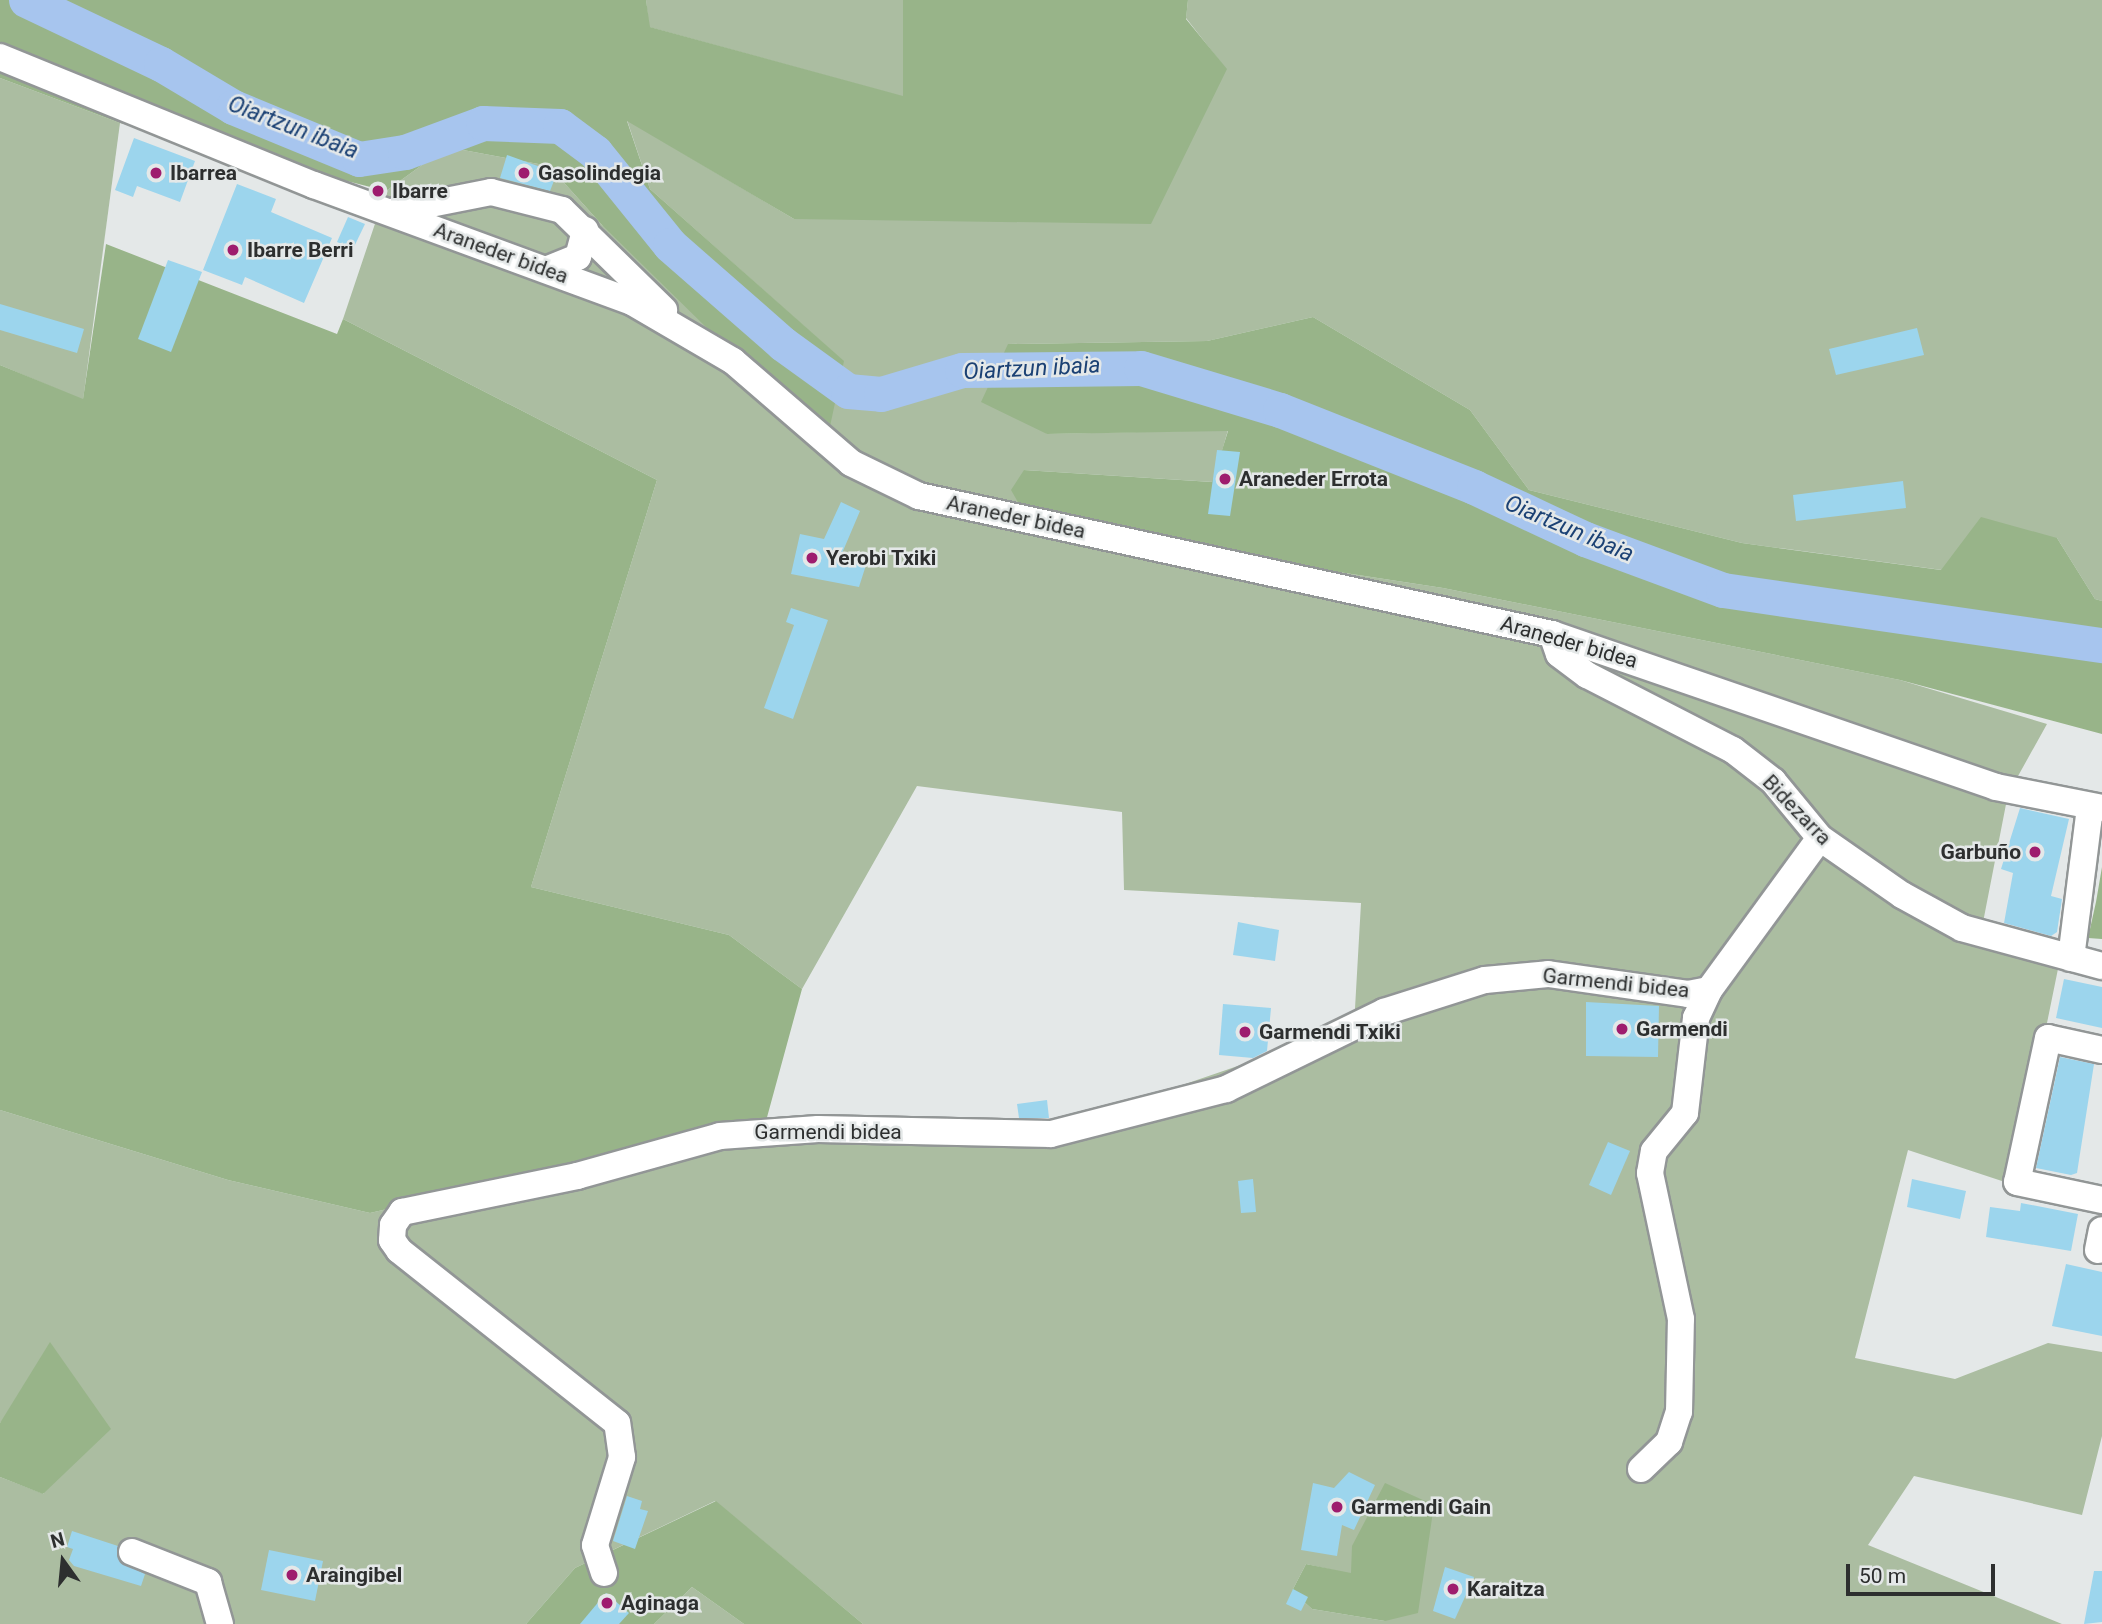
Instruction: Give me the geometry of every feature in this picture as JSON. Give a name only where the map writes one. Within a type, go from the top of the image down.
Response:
[{"type":"street","name":"Araneder bidea","points":[[0,57],[386,211],[632,302],[733,362],[851,463],[919,496],[1552,634],[1948,771],[2096,807]]},
{"type":"street","points":[[386,211],[422,209],[457,195],[491,192],[562,210],[686,333]]},
{"type":"street","points":[[435,229],[448,220],[457,195]]},
{"type":"street","points":[[548,269],[579,257],[585,230]]},
{"type":"street","name":"Bidezarra","points":[[1552,634],[1559,654],[1587,675],[1733,750],[1773,781],[1820,838],[1902,895],[1962,928],[2102,966]]},
{"type":"street","points":[[2071,958],[2096,807]]},
{"type":"street","name":"Garmendi bidea","points":[[1641,1469],[1669,1442],[1679,1412],[1681,1319],[1650,1173],[1654,1151],[1685,1113],[1696,1018],[1709,990],[1820,838]]},
{"type":"street","name":"Garmendi bidea","points":[[604,1573],[596,1545],[622,1457],[617,1423],[399,1250],[392,1240],[393,1225],[402,1212],[577,1176],[720,1136],[818,1129],[1051,1134],[1226,1089],[1384,1012],[1485,980],[1548,974],[1688,994],[1709,990]]},
{"type":"street","points":[[2102,1050],[2048,1038],[2017,1182],[2102,1200]]},
{"type":"street","points":[[132,1552],[208,1582],[220,1624]]},
{"type":"green space","points":[[0,0],[646,0],[650,27],[903,96],[903,0],[1188,0],[1186,19],[1227,69],[1151,224],[794,219],[627,121],[650,189],[844,361],[826,445],[602,225],[549,166],[447,147],[386,191],[120,123],[0,78]]},
{"type":"green space","points":[[646,0],[903,0],[904,97],[649,27]]},
{"type":"green space","points":[[1188,0],[2102,0],[2102,601],[2095,599],[2057,538],[1942,570],[1742,543],[1529,490],[1470,410],[1313,317],[1207,341],[1008,344],[1047,434],[1228,430],[1213,482],[1024,470],[1032,525],[1443,588],[1900,680],[2047,724],[2008,794],[1978,948],[2059,964],[2014,1185],[1908,1150],[1855,1358],[1955,1379],[2048,1343],[2102,1352],[2102,1436],[2082,1515],[1914,1476],[1868,1545],[2062,1624],[863,1624],[715,1501],[575,1568],[526,1624],[0,1624],[0,1477],[44,1494],[3,1420],[0,1423],[0,1110],[228,1180],[370,1213],[766,1121],[1054,1129],[1354,1026],[1361,903],[1124,890],[1122,812],[917,786],[802,989],[729,935],[531,887],[657,480],[343,319],[386,191],[447,147],[549,166],[602,225],[843,361],[650,189],[627,120],[794,219],[1226,69],[1186,18]],"holes":[[[1306,1564],[1351,1574],[1385,1621],[1312,1609],[1292,1591]]]},
{"type":"green space","points":[[0,78],[120,123],[83,400],[0,365]]},
{"type":"green space","points":[[106,244],[337,334],[343,319],[657,480],[531,887],[729,935],[802,989],[766,1121],[370,1213],[228,1180],[0,1110],[0,365],[83,399]]},
{"type":"green space","points":[[1313,317],[1470,410],[1529,490],[1742,543],[1941,570],[1981,517],[2057,538],[2095,599],[2102,601],[2102,734],[1900,680],[1443,588],[1031,525],[1011,490],[1024,470],[1212,482],[1228,431],[1047,434],[981,402],[1008,344],[1207,341]]},
{"type":"green space","points":[[2102,867],[2102,939],[2088,938],[2096,902]]},
{"type":"green space","points":[[50,1342],[111,1429],[43,1494],[0,1477],[0,1423]]},
{"type":"green space","points":[[1385,1483],[1434,1505],[1418,1613],[1385,1621],[1312,1609],[1292,1591],[1306,1564],[1351,1573],[1352,1546]]},
{"type":"green space","points":[[716,1501],[863,1624],[744,1624],[692,1587],[654,1624],[526,1624],[575,1568]]},
{"type":"green space","points":[[692,1587],[744,1624],[654,1624]]},
{"type":"building","name":"Ibarrea","points":[[134,138],[195,161],[180,202],[137,186],[133,197],[115,190]]},
{"type":"building","points":[[507,155],[557,173],[550,191],[500,178]]},
{"type":"building","points":[[237,184],[276,199],[271,212],[332,238],[304,303],[245,277],[242,285],[203,270]]},
{"type":"building","points":[[348,217],[365,224],[353,249],[337,242]]},
{"type":"building","points":[[168,260],[202,272],[171,352],[138,339]]},
{"type":"building","points":[[0,304],[84,329],[77,353],[0,330]]},
{"type":"building","points":[[1917,328],[1924,355],[1836,375],[1829,349]]},
{"type":"building","name":"Araneder Errota","points":[[1217,450],[1240,452],[1230,516],[1208,514]]},
{"type":"building","points":[[1903,481],[1906,508],[1796,521],[1793,495]]},
{"type":"building","points":[[841,502],[860,511],[840,558],[866,565],[859,587],[791,574],[800,534],[824,539]]},
{"type":"building","points":[[791,608],[828,620],[793,719],[764,708],[794,625],[786,622]]},
{"type":"building","points":[[2020,808],[2069,819],[2051,896],[2062,899],[2057,932],[2051,936],[2004,923],[2013,873],[2001,869]]},
{"type":"building","points":[[1238,922],[1279,930],[1275,961],[1233,955]]},
{"type":"building","points":[[2064,979],[2102,987],[2102,1028],[2056,1018]]},
{"type":"building","name":"Garmendi","points":[[1586,1002],[1659,1006],[1658,1057],[1586,1056]]},
{"type":"building","name":"Garmendi Txiki","points":[[1223,1004],[1271,1008],[1267,1051],[1253,1058],[1219,1055]]},
{"type":"building","points":[[2060,1057],[2094,1064],[2077,1173],[2071,1175],[2036,1168]]},
{"type":"building","points":[[1047,1100],[1049,1118],[1019,1118],[1017,1104]]},
{"type":"building","points":[[1608,1142],[1630,1151],[1611,1195],[1589,1185]]},
{"type":"building","points":[[1253,1179],[1256,1212],[1241,1213],[1238,1181]]},
{"type":"building","points":[[1912,1179],[1966,1191],[1960,1219],[1907,1207]]},
{"type":"building","points":[[2021,1203],[2078,1214],[2071,1251],[1986,1237],[1990,1207],[2020,1211]]},
{"type":"building","points":[[2066,1264],[2102,1272],[2102,1336],[2052,1326]]},
{"type":"building","name":"Garmendi Gain","points":[[1349,1472],[1375,1485],[1354,1530],[1342,1525],[1337,1556],[1301,1550],[1313,1483],[1334,1488]]},
{"type":"building","points":[[627,1496],[642,1501],[640,1509],[648,1511],[635,1549],[613,1541]]},
{"type":"building","points":[[72,1531],[118,1546],[120,1562],[145,1574],[141,1586],[74,1566],[69,1560],[73,1549],[67,1547]]},
{"type":"building","name":"Araingibel","points":[[269,1550],[323,1561],[315,1601],[261,1590]]},
{"type":"building","name":"Karaitza","points":[[1445,1567],[1474,1577],[1455,1619],[1433,1611]]},
{"type":"building","points":[[2094,1571],[2102,1571],[2102,1622],[2084,1624]]},
{"type":"building","points":[[1293,1589],[1308,1597],[1301,1611],[1286,1604]]},
{"type":"building","name":"Aginaga","points":[[606,1593],[629,1613],[619,1624],[580,1624]]},
{"type":"waterway","name":"Oiartzun ibaia","points":[[26,0],[161,64],[233,107],[359,159],[405,152],[483,123],[560,126],[595,152],[670,245],[783,344],[848,391],[881,394],[962,370],[1141,368],[1280,410],[1474,487],[1585,539],[1723,590],[2102,645]]},
{"type":"place","name":"Ibarrea","points":[[156,173]]},
{"type":"place","name":"Gasolindegia","points":[[524,173]]},
{"type":"place","name":"Ibarre","points":[[378,191]]},
{"type":"place","name":"Ibarre Berri","points":[[233,250]]},
{"type":"place","name":"Araneder Errota","points":[[1225,479]]},
{"type":"place","name":"Yerobi Txiki","points":[[812,558]]},
{"type":"place","name":"Garbuño","points":[[2035,852]]},
{"type":"place","name":"Garmendi","points":[[1622,1029]]},
{"type":"place","name":"Garmendi Txiki","points":[[1245,1032]]},
{"type":"place","name":"Garmendi Gain","points":[[1337,1507]]},
{"type":"place","name":"Araingibel","points":[[292,1575]]},
{"type":"place","name":"Karaitza","points":[[1453,1589]]},
{"type":"place","name":"Aginaga","points":[[607,1603]]}]
